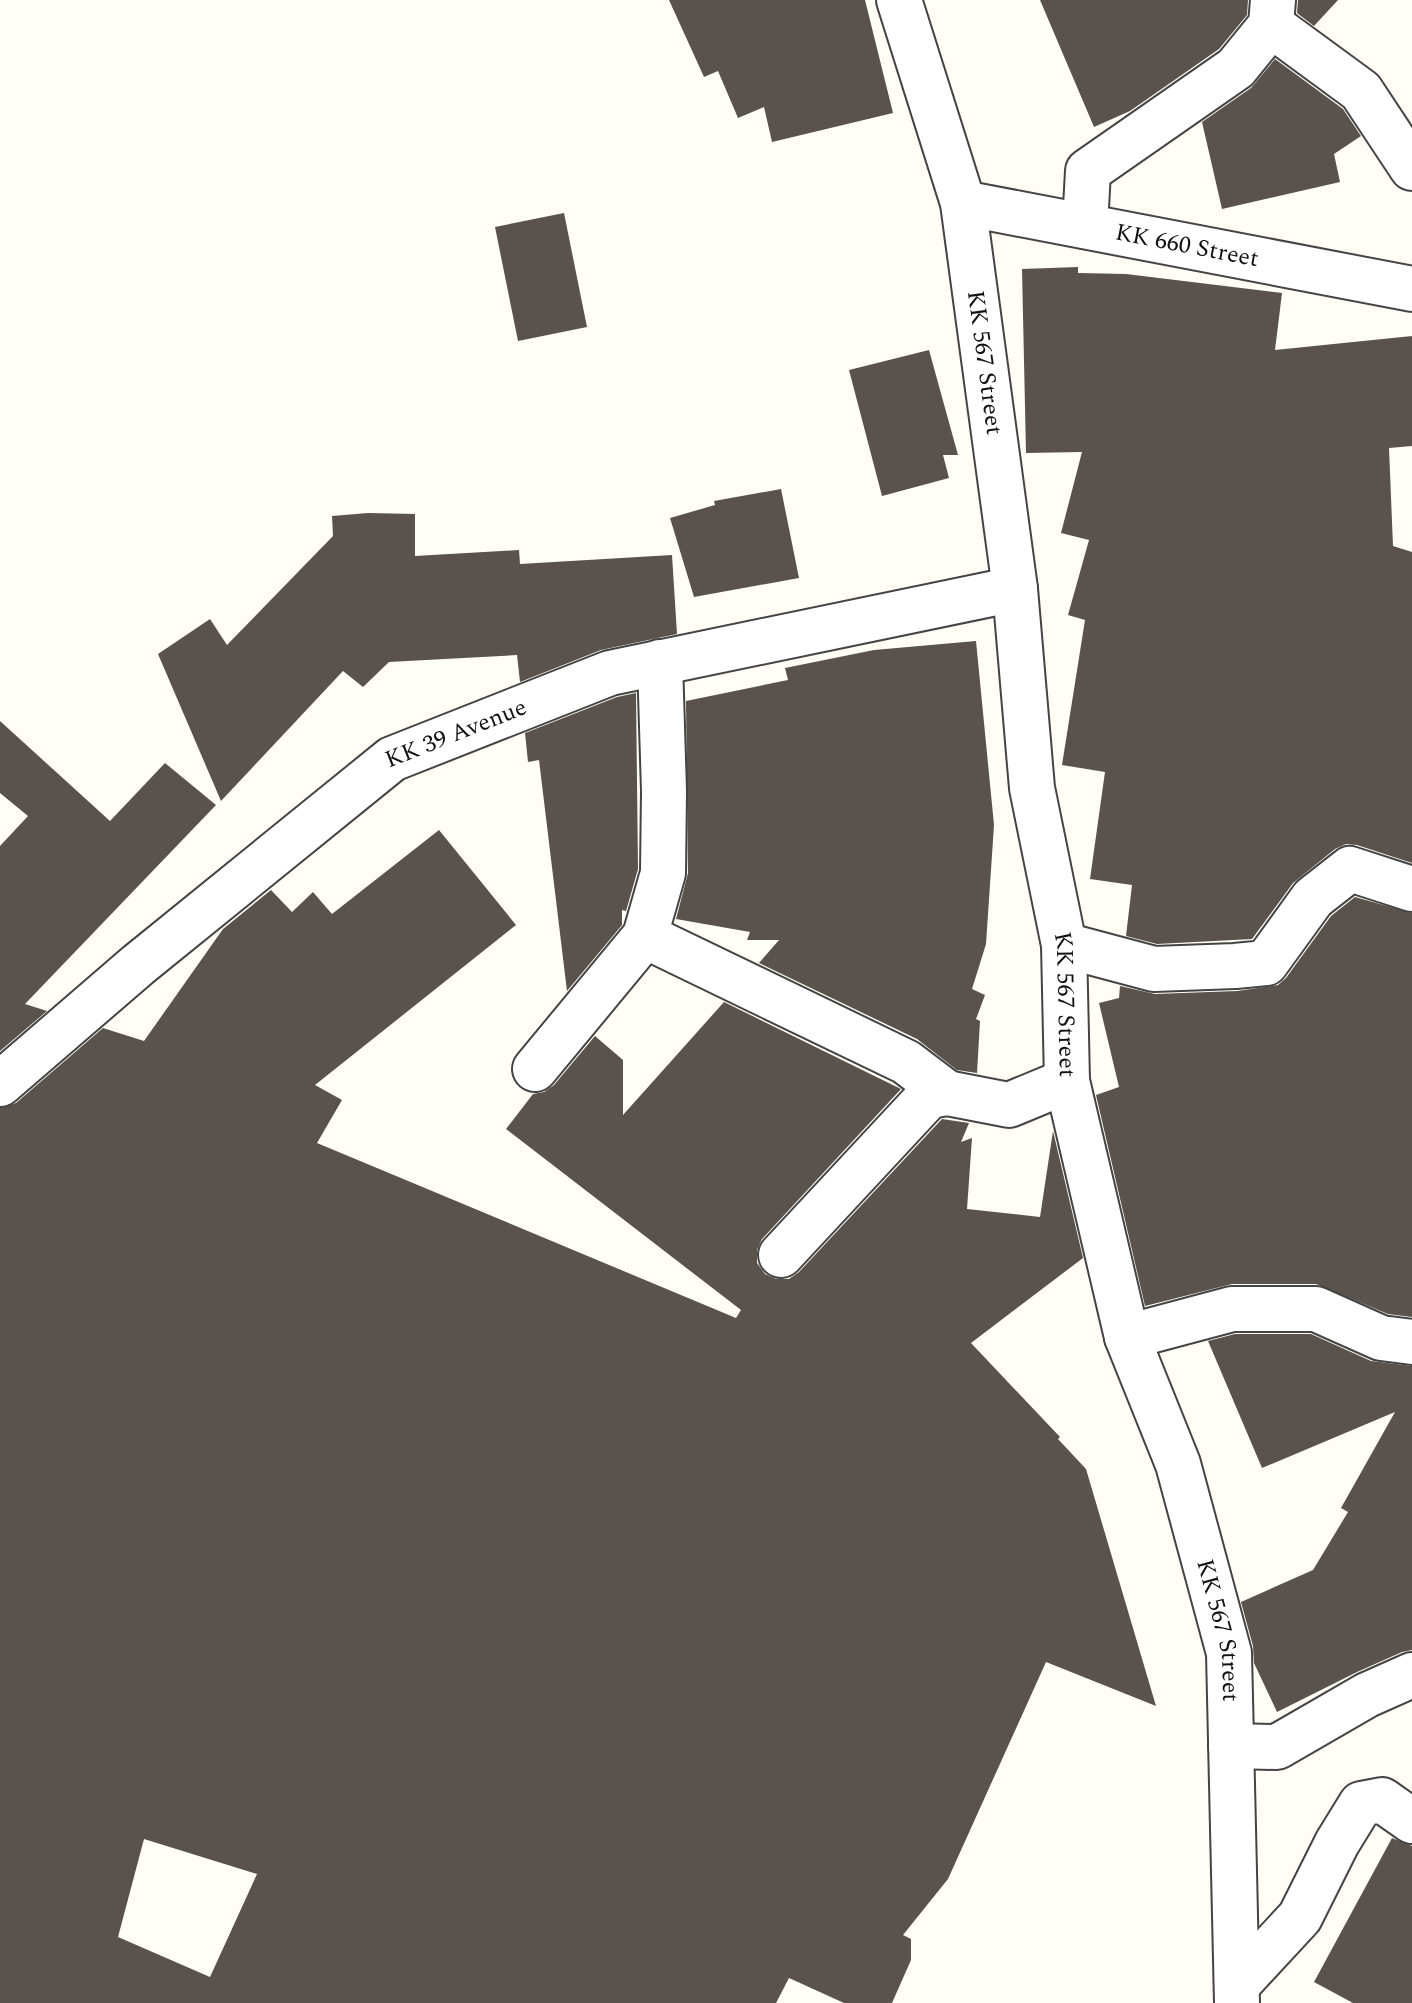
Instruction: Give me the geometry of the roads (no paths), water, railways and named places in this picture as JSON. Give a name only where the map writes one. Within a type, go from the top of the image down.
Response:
[{"type":"street","name":"KK 567 Street","points":[[899,0],[963,203],[1015,589],[1032,788],[1064,945],[1067,1081],[1127,1337],[1178,1464],[1229,1653],[1237,1994]]},
{"type":"street","points":[[1085,226],[1088,171],[1236,68],[1272,12],[1361,91],[1412,168]]},
{"type":"street","name":"KK 660 Street","points":[[963,203],[1412,289]]},
{"type":"street","name":"KK 39 Avenue","points":[[0,1084],[138,965],[392,759],[610,673],[1015,589]]},
{"type":"street","points":[[535,1069],[645,936],[663,873],[660,662]]},
{"type":"street","points":[[1064,945],[1154,969],[1266,963],[1313,898],[1350,869],[1412,889]]},
{"type":"street","points":[[645,936],[906,1062],[947,1093]]},
{"type":"street","points":[[781,1255],[929,1096],[947,1093],[1009,1105],[1067,1081]]},
{"type":"street","points":[[1127,1337],[1232,1309],[1316,1309],[1381,1338],[1412,1342]]},
{"type":"street","points":[[1231,1746],[1277,1747],[1367,1695],[1412,1675]]},
{"type":"street","points":[[1237,1994],[1300,1917],[1337,1843],[1361,1804],[1382,1800],[1412,1821]]}]
